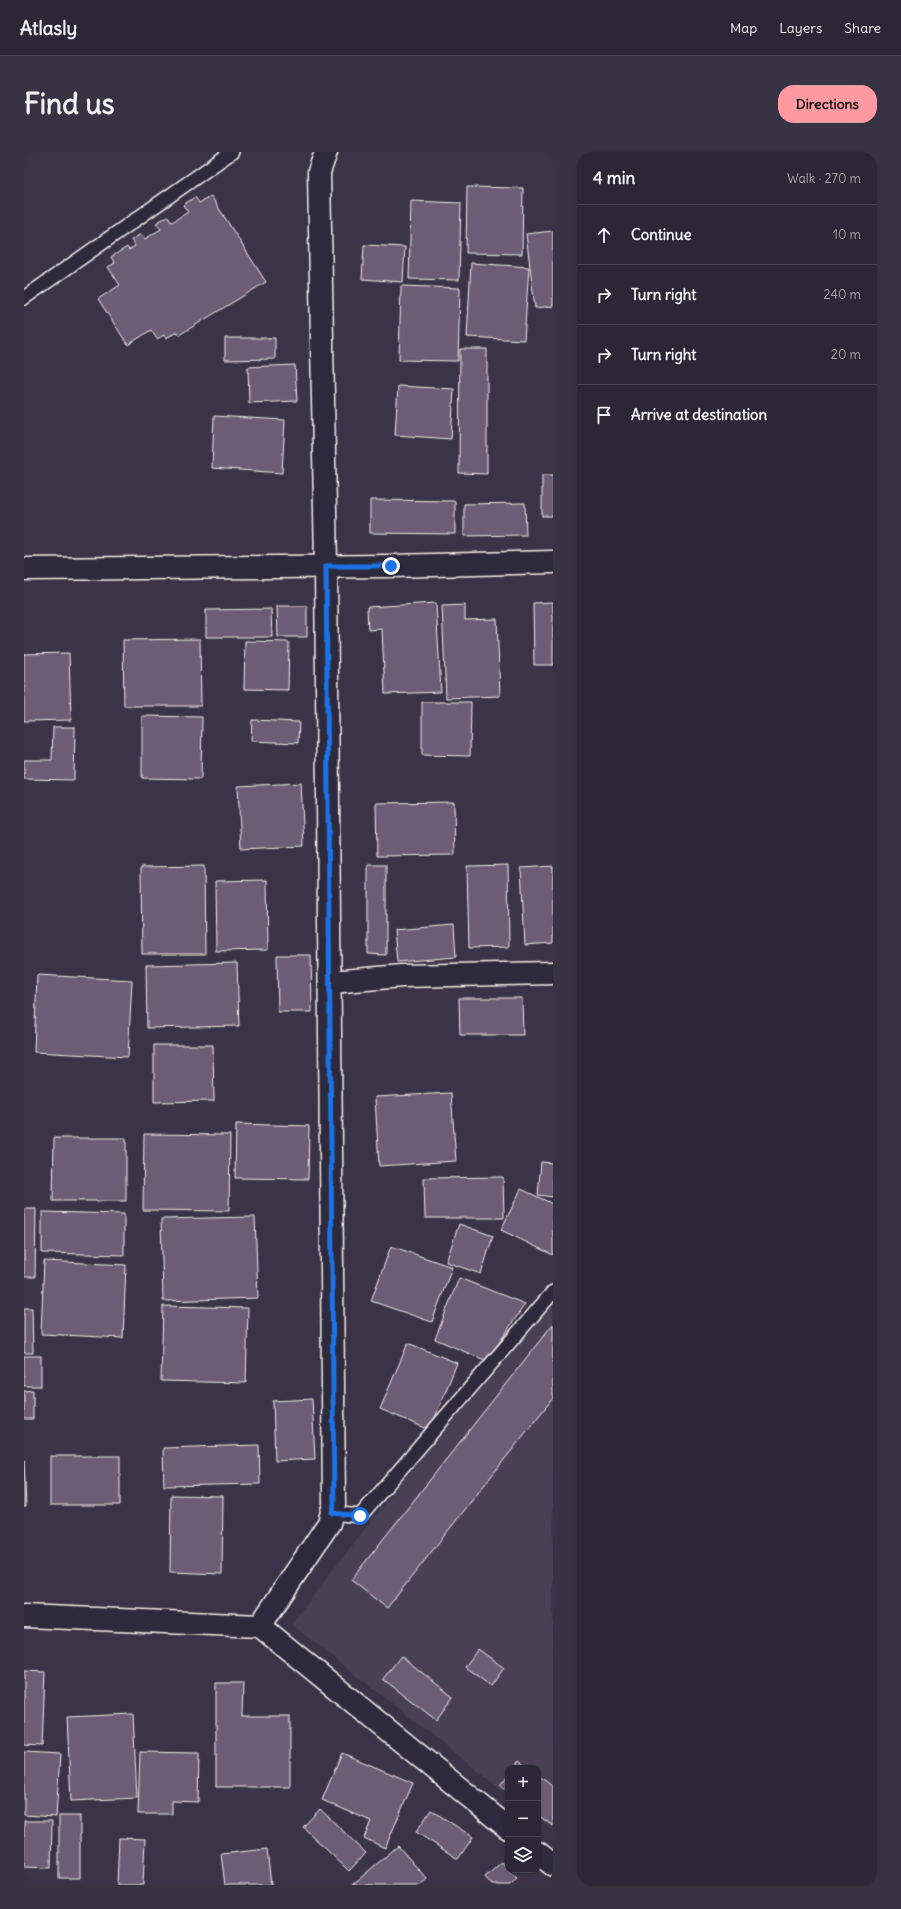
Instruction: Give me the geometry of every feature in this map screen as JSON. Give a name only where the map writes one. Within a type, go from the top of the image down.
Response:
[{"type":"street","points":[[260,1626],[329,1523],[334,1504],[326,566],[319,172],[326,152]]},
{"type":"street","points":[[24,569],[553,562]]},
{"type":"street","points":[[330,982],[402,976],[553,973]]},
{"type":"street","points":[[24,1616],[260,1626],[505,1826]]},
{"type":"street","points":[[541,1855],[553,1865]]},
{"type":"lane","points":[[24,298],[232,152]]},
{"type":"lane","points":[[332,1513],[360,1516],[553,1292]]},
{"type":"shaded area","points":[[553,1287],[553,1830],[541,1820],[541,1765],[505,1765],[505,1793],[291,1624]]},
{"type":"building","points":[[467,187],[523,188],[522,254],[466,253]]},
{"type":"building","points":[[211,196],[266,282],[179,335],[177,332],[166,338],[164,335],[157,339],[151,330],[128,345],[98,299],[120,285],[108,267],[115,263],[111,257],[127,247],[129,250],[135,246],[131,240],[141,234],[145,239],[161,229],[156,223],[168,216],[172,222],[188,212],[183,205],[195,197],[199,203]]},
{"type":"building","points":[[411,201],[461,203],[459,280],[409,279]]},
{"type":"building","points":[[553,231],[553,306],[535,308],[526,234]]},
{"type":"building","points":[[364,245],[405,247],[403,282],[362,279]]},
{"type":"building","points":[[471,263],[529,267],[524,340],[467,337]]},
{"type":"building","points":[[401,286],[460,288],[458,361],[399,360]]},
{"type":"building","points":[[225,338],[275,338],[275,359],[225,360]]},
{"type":"building","points":[[460,349],[487,349],[487,474],[459,473]]},
{"type":"building","points":[[295,365],[297,401],[249,403],[248,367]]},
{"type":"building","points":[[398,386],[454,389],[451,439],[395,435]]},
{"type":"building","points":[[214,416],[285,420],[282,473],[212,468]]},
{"type":"building","points":[[542,475],[553,475],[553,516],[542,516]]},
{"type":"building","points":[[370,500],[455,501],[455,534],[370,533]]},
{"type":"building","points":[[525,503],[526,535],[464,536],[464,504]]},
{"type":"building","points":[[553,602],[553,665],[534,665],[533,603]]},
{"type":"building","points":[[436,603],[441,692],[385,694],[382,629],[368,630],[367,607]]},
{"type":"building","points":[[465,605],[465,620],[497,619],[500,696],[446,698],[442,606]]},
{"type":"building","points":[[277,606],[307,606],[307,637],[278,637]]},
{"type":"building","points":[[271,609],[272,637],[206,637],[206,610]]},
{"type":"building","points":[[200,639],[201,706],[124,706],[123,640]]},
{"type":"building","points":[[245,641],[289,642],[288,690],[244,689]]},
{"type":"building","points":[[69,653],[71,720],[24,721],[24,654]]},
{"type":"building","points":[[422,702],[471,702],[470,756],[422,755]]},
{"type":"building","points":[[142,716],[202,717],[201,779],[142,778]]},
{"type":"building","points":[[252,720],[299,722],[298,743],[251,741]]},
{"type":"building","points":[[53,727],[75,727],[74,780],[24,779],[24,760],[52,760]]},
{"type":"building","points":[[301,783],[304,846],[241,849],[238,786]]},
{"type":"building","points":[[454,802],[455,855],[377,856],[376,803]]},
{"type":"building","points":[[368,865],[386,865],[386,955],[368,954]]},
{"type":"building","points":[[508,865],[509,947],[469,948],[467,866]]},
{"type":"building","points":[[204,866],[205,954],[142,954],[141,867]]},
{"type":"building","points":[[553,866],[553,943],[525,945],[521,868]]},
{"type":"building","points":[[267,880],[268,950],[216,951],[215,881]]},
{"type":"building","points":[[454,925],[456,957],[397,962],[394,930]]},
{"type":"building","points":[[277,955],[311,955],[312,1012],[278,1012]]},
{"type":"building","points":[[237,963],[239,1026],[147,1028],[146,965]]},
{"type":"building","points":[[37,975],[132,980],[128,1057],[34,1052]]},
{"type":"building","points":[[459,998],[522,998],[523,1035],[460,1035]]},
{"type":"building","points":[[154,1045],[213,1045],[214,1101],[154,1102]]},
{"type":"building","points":[[451,1093],[456,1161],[379,1166],[375,1097]]},
{"type":"building","points":[[236,1124],[309,1126],[308,1179],[235,1178]]},
{"type":"building","points":[[144,1134],[230,1135],[229,1211],[143,1210]]},
{"type":"building","points":[[54,1138],[126,1138],[126,1201],[53,1201]]},
{"type":"building","points":[[541,1162],[553,1163],[553,1197],[538,1195]]},
{"type":"building","points":[[503,1177],[504,1218],[425,1218],[424,1178]]},
{"type":"building","points":[[521,1189],[553,1204],[553,1255],[501,1230]]},
{"type":"building","points":[[24,1209],[36,1209],[35,1277],[24,1277]]},
{"type":"building","points":[[42,1212],[124,1214],[124,1255],[42,1253]]},
{"type":"building","points":[[255,1217],[258,1298],[163,1301],[161,1219]]},
{"type":"building","points":[[459,1224],[493,1236],[481,1274],[446,1262]]},
{"type":"building","points":[[391,1246],[452,1267],[432,1322],[371,1301]]},
{"type":"building","points":[[44,1261],[126,1265],[123,1338],[41,1334]]},
{"type":"building","points":[[459,1278],[525,1304],[487,1361],[435,1339]]},
{"type":"building","points":[[163,1306],[248,1308],[246,1383],[161,1381]]},
{"type":"building","points":[[24,1308],[32,1308],[33,1353],[24,1353]]},
{"type":"building","points":[[553,1324],[553,1398],[387,1608],[351,1580]]},
{"type":"building","points":[[408,1343],[457,1363],[430,1430],[380,1409]]},
{"type":"building","points":[[24,1356],[41,1356],[41,1386],[24,1386]]},
{"type":"building","points":[[33,1390],[33,1419],[24,1419],[24,1391]]},
{"type":"building","points":[[312,1399],[315,1459],[275,1461],[273,1401]]},
{"type":"building","points":[[259,1445],[260,1484],[164,1486],[163,1448]]},
{"type":"building","points":[[50,1456],[120,1456],[120,1505],[50,1505]]},
{"type":"building","points":[[24,1459],[26,1507],[24,1507]]},
{"type":"building","points":[[171,1495],[223,1496],[222,1574],[170,1572]]},
{"type":"building","points":[[478,1649],[504,1668],[491,1686],[465,1667]]},
{"type":"building","points":[[401,1656],[453,1697],[436,1720],[383,1679]]},
{"type":"building","points":[[24,1671],[45,1672],[42,1746],[24,1745]]},
{"type":"building","points":[[216,1683],[243,1683],[242,1716],[290,1716],[290,1787],[216,1787]]},
{"type":"building","points":[[133,1714],[137,1798],[71,1801],[67,1717]]},
{"type":"building","points":[[24,1752],[60,1754],[56,1817],[24,1815]]},
{"type":"building","points":[[140,1752],[199,1753],[198,1802],[172,1801],[172,1814],[138,1814]]},
{"type":"building","points":[[342,1753],[413,1783],[385,1848],[364,1838],[371,1821],[322,1800]]},
{"type":"building","points":[[519,1761],[524,1765],[516,1765]]},
{"type":"building","points":[[541,1777],[553,1787],[553,1826],[541,1817]]},
{"type":"building","points":[[505,1779],[505,1789],[500,1785]]},
{"type":"building","points":[[320,1809],[366,1853],[349,1871],[303,1827]]},
{"type":"building","points":[[431,1810],[473,1837],[458,1859],[416,1832]]},
{"type":"building","points":[[59,1816],[80,1816],[80,1878],[59,1878]]},
{"type":"building","points":[[24,1821],[52,1821],[51,1868],[24,1867]]},
{"type":"building","points":[[119,1838],[145,1839],[143,1885],[117,1885]]},
{"type":"building","points":[[398,1846],[427,1879],[420,1885],[352,1885]]},
{"type":"building","points":[[267,1849],[271,1885],[225,1885],[221,1854]]},
{"type":"building","points":[[502,1862],[505,1866],[505,1873],[511,1873],[517,1878],[510,1885],[492,1885],[485,1877]]},
{"type":"route","points":[[360,1516],[332,1513],[334,1504],[333,1221],[326,566],[391,566]]}]
